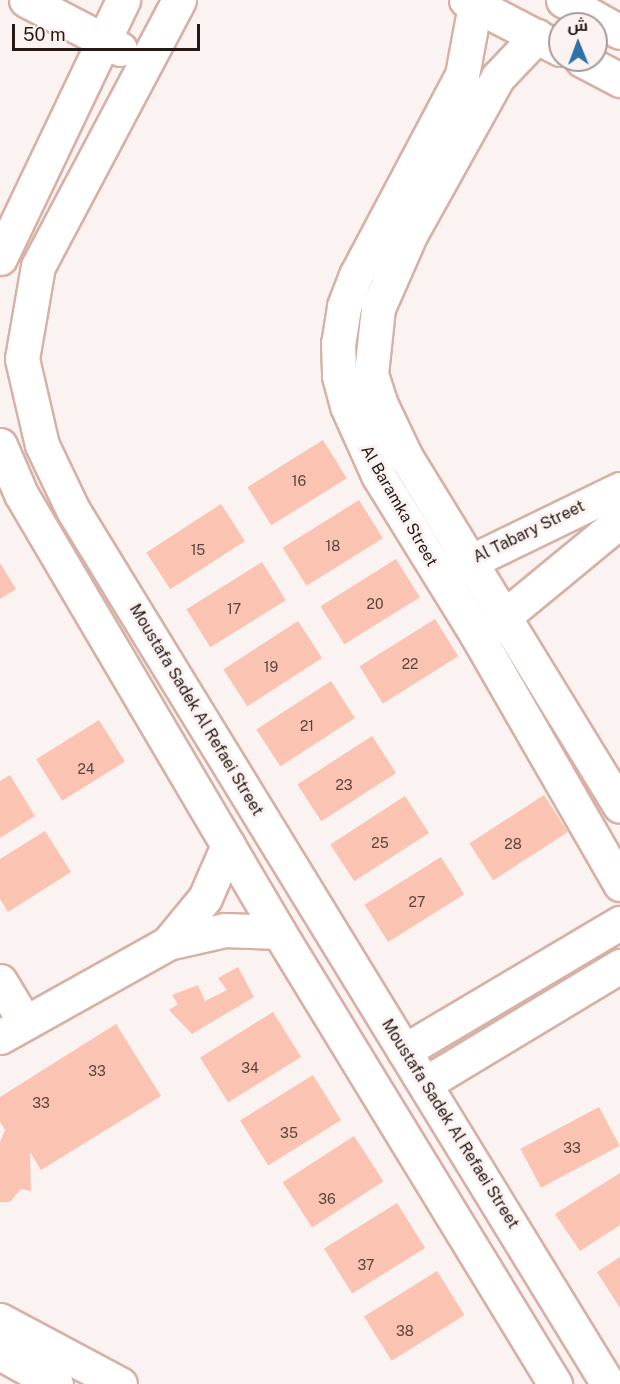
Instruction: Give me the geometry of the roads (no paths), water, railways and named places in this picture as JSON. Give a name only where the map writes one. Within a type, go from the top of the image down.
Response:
[{"type":"street","points":[[26,0],[144,62]]},
{"type":"street","points":[[0,258],[101,39],[123,0]]},
{"type":"street","points":[[130,0],[174,9]]},
{"type":"street","points":[[562,0],[620,32]]},
{"type":"street","points":[[471,2],[548,42]]},
{"type":"street","name":"Al Baramka Street","points":[[471,2],[462,75],[356,275],[344,307],[338,343],[339,376],[360,438],[378,475],[454,570],[505,616],[620,806]]},
{"type":"street","name":"Moustafa Sadek Al Refaei Street","points":[[174,9],[38,266],[22,359],[29,404],[42,445],[73,510],[404,1051],[426,1083],[601,1373]]},
{"type":"street","name":"Al Baramka Street","points":[[548,42],[498,77],[411,233],[384,292],[374,341],[371,374],[393,434],[454,570],[478,637],[620,884]]},
{"type":"street","points":[[605,72],[620,80]]},
{"type":"street","points":[[0,445],[21,494],[279,932],[555,1384]]},
{"type":"street","name":"Al Tabary Street","points":[[454,570],[620,489]]},
{"type":"street","name":"Al Tabary Street","points":[[478,637],[581,549],[620,521]]},
{"type":"street","points":[[168,943],[205,898],[228,845]]},
{"type":"street","points":[[404,1051],[620,923]]},
{"type":"street","points":[[0,981],[12,1029],[168,943],[225,930],[279,932]]},
{"type":"street","points":[[426,1083],[620,966]]},
{"type":"street","points":[[0,1320],[120,1384]]},
{"type":"street","points":[[0,1353],[56,1384]]},
{"type":"street","points":[[563,1384],[601,1373]]}]
